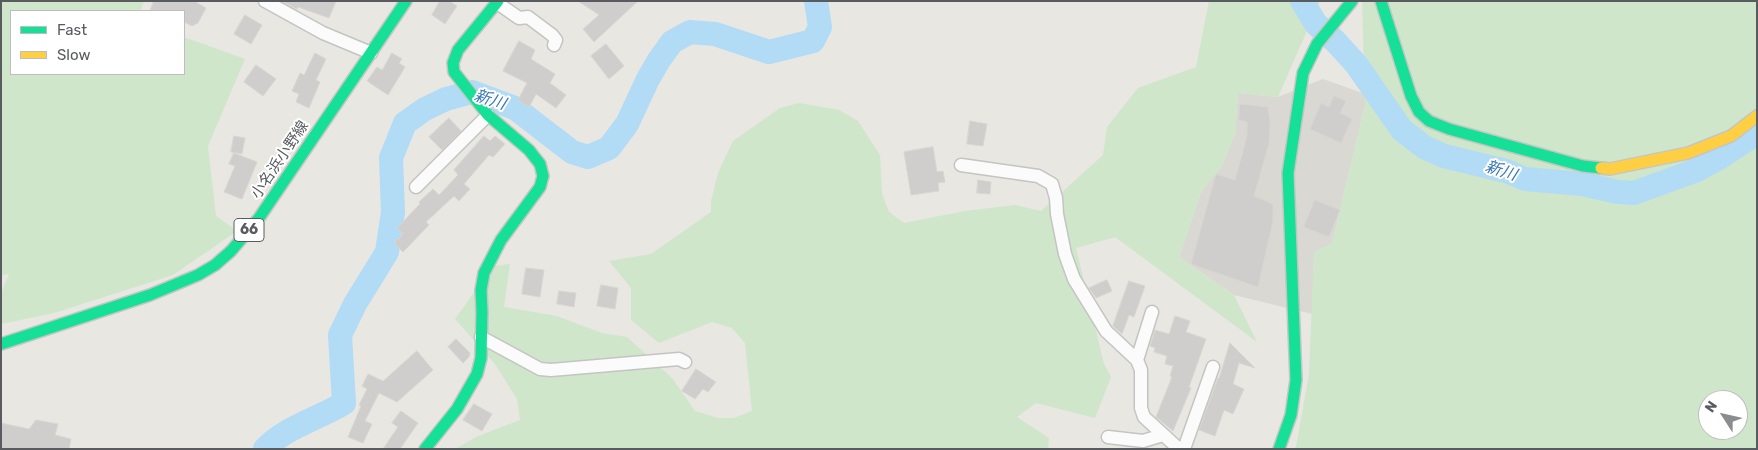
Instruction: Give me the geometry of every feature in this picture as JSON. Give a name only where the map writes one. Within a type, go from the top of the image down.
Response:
[{"type":"street","points":[[265,1],[323,33],[372,53]]},
{"type":"street","name":"小名浜小野線","points":[[1,344],[146,296],[199,274],[219,262],[253,226],[406,1]]},
{"type":"street","points":[[1279,449],[1288,430],[1294,408],[1296,380],[1288,173],[1303,73],[1307,59],[1352,1]]},
{"type":"street","points":[[1381,1],[1411,96],[1419,112],[1430,120],[1449,129],[1583,166],[1610,169],[1688,153],[1731,136],[1757,116]]},
{"type":"street","points":[[425,449],[441,432],[473,381],[480,362],[482,310],[480,290],[484,273],[493,254],[540,187],[543,176],[540,164],[529,150],[485,111],[454,72],[453,63],[458,50],[496,2],[519,18],[528,17],[552,35],[556,40],[554,45]]},
{"type":"street","points":[[416,188],[485,111]]},
{"type":"street","points":[[960,165],[1038,176],[1052,184],[1066,254],[1074,279],[1106,331],[1137,360],[1141,370],[1141,408],[1144,417],[1180,449]]},
{"type":"street","points":[[1137,360],[1152,312]]},
{"type":"street","points":[[481,337],[540,368],[551,370],[679,358],[685,362]]},
{"type":"street","points":[[1184,449],[1213,367]]},
{"type":"street","points":[[1108,437],[1143,440],[1163,435]]},
{"type":"shaded area","points":[[1323,79],[1365,94],[1365,105],[1332,244],[1314,252],[1312,314],[1234,295],[1179,257],[1201,192],[1221,167],[1235,134],[1238,93],[1278,97]]},
{"type":"green space","points":[[1,1],[144,1],[140,10],[10,10],[10,75],[185,75],[185,37],[245,59],[208,146],[216,216],[237,231],[173,275],[54,313],[1,324],[1,293],[9,274],[1,275]]},
{"type":"green space","points":[[1209,1],[1320,1],[1278,97],[1238,93],[1235,134],[1221,167],[1201,192],[1179,257],[1234,295],[1257,342],[1115,237],[1076,248],[1104,364],[1111,377],[1095,418],[1036,403],[1017,417],[1049,438],[1048,449],[455,449],[478,436],[520,420],[517,399],[495,364],[455,319],[493,266],[510,264],[504,307],[557,316],[602,333],[627,337],[672,378],[695,411],[718,418],[734,418],[752,411],[745,343],[732,328],[712,322],[659,343],[631,320],[631,288],[609,261],[651,254],[711,212],[711,201],[718,173],[733,141],[780,108],[799,103],[839,110],[858,121],[880,155],[882,194],[889,212],[904,223],[965,211],[1015,205],[1041,211],[1103,155],[1107,127],[1138,88],[1196,67]]},
{"type":"green space","points":[[1362,1],[1757,1],[1757,449],[1293,449],[1296,447],[1309,374],[1314,252],[1332,244],[1365,105]]},
{"type":"building","points":[[154,1],[194,1],[206,8],[198,23],[192,26],[185,22],[185,10],[150,10]]},
{"type":"building","points":[[282,1],[336,1],[329,18],[298,7],[297,9]]},
{"type":"building","points":[[440,1],[449,1],[457,6],[445,24],[432,15]]},
{"type":"building","points":[[578,1],[638,1],[594,42],[583,29],[599,15]]},
{"type":"building","points":[[245,15],[262,25],[251,44],[234,34]]},
{"type":"building","points":[[519,41],[535,50],[531,59],[555,74],[550,83],[566,95],[556,108],[536,94],[529,107],[518,100],[527,83],[503,71]]},
{"type":"building","points":[[606,44],[624,66],[609,79],[591,56]]},
{"type":"building","points":[[315,53],[326,59],[316,80],[320,82],[309,108],[296,102],[299,94],[292,91],[300,73],[304,75]]},
{"type":"building","points":[[392,53],[402,59],[399,63],[405,67],[388,95],[367,81],[377,67],[382,70]]},
{"type":"building","points":[[256,65],[276,79],[263,96],[244,82]]},
{"type":"building","points":[[1334,96],[1346,101],[1340,113],[1352,119],[1341,143],[1310,129],[1321,103],[1329,107]]},
{"type":"building","points":[[1240,104],[1268,107],[1270,122],[1269,143],[1254,196],[1273,204],[1273,221],[1258,287],[1191,264],[1216,174],[1235,180],[1247,136],[1247,122],[1239,120]]},
{"type":"building","points":[[449,118],[461,131],[442,150],[429,137]]},
{"type":"building","points":[[970,121],[987,124],[983,146],[967,144]]},
{"type":"building","points":[[234,136],[245,138],[242,154],[231,152]]},
{"type":"building","points":[[484,136],[490,141],[495,136],[505,144],[493,157],[489,155],[464,184],[470,189],[459,201],[454,196],[426,222],[429,225],[403,252],[394,243],[403,234],[397,228],[433,189],[439,195],[458,175],[454,170]]},
{"type":"building","points":[[933,147],[937,172],[943,171],[945,182],[938,183],[939,191],[911,195],[904,152]]},
{"type":"building","points":[[234,153],[257,162],[242,199],[224,192],[235,166],[229,164]]},
{"type":"building","points":[[978,180],[991,182],[990,194],[977,193]]},
{"type":"building","points":[[1315,200],[1340,210],[1329,237],[1304,227]]},
{"type":"building","points":[[526,268],[544,270],[540,297],[522,294]]},
{"type":"building","points":[[1107,280],[1112,291],[1096,298],[1089,288]]},
{"type":"building","points":[[1129,281],[1145,286],[1134,317],[1129,315],[1122,334],[1113,326]]},
{"type":"building","points":[[601,285],[618,288],[615,309],[597,306]]},
{"type":"building","points":[[559,291],[576,293],[574,307],[557,304]]},
{"type":"building","points":[[1175,316],[1190,321],[1186,332],[1206,339],[1189,387],[1191,388],[1173,431],[1156,417],[1172,377],[1170,376],[1173,366],[1165,364],[1167,356],[1154,352],[1155,348],[1150,346],[1155,330],[1169,334]]},
{"type":"building","points":[[456,339],[470,353],[463,363],[448,347]]},
{"type":"building","points":[[1230,343],[1255,368],[1239,363],[1233,384],[1244,389],[1233,414],[1224,410],[1215,436],[1199,430]]},
{"type":"building","points":[[417,351],[433,370],[397,402],[379,393],[365,421],[372,424],[363,443],[348,437],[361,406],[359,405],[367,389],[362,386],[368,374],[383,381]]},
{"type":"building","points":[[696,369],[716,382],[708,392],[703,389],[695,399],[682,391]]},
{"type":"building","points":[[474,404],[492,414],[482,431],[463,420]]},
{"type":"building","points":[[401,411],[418,423],[400,449],[383,449],[398,427],[392,423]]},
{"type":"building","points":[[36,420],[58,424],[55,435],[71,439],[69,449],[1,449],[1,423],[29,429]]},
{"type":"waterway","name":"新川","points":[[265,449],[273,441],[292,429],[344,403],[340,335],[355,304],[387,252],[393,212],[391,158],[405,123],[425,109],[446,99],[472,92],[515,108],[572,152],[588,157],[609,148],[627,124],[648,79],[672,42],[690,32],[715,34],[769,52],[813,41],[820,27],[816,1]]},
{"type":"waterway","name":"新川","points":[[1302,1],[1316,24],[1356,64],[1402,130],[1424,147],[1444,156],[1506,171],[1525,179],[1582,184],[1618,192],[1634,193],[1697,170],[1757,133]]},
{"type":"traffic: fast","points":[[1,344],[150,295],[198,275],[215,265],[231,251],[259,218],[406,1]]},
{"type":"traffic: fast","points":[[425,449],[457,409],[477,374],[481,358],[481,290],[484,273],[501,240],[540,187],[543,176],[540,164],[529,150],[488,115],[454,72],[453,63],[458,50],[498,1]]},
{"type":"traffic: fast","points":[[1279,449],[1291,415],[1296,380],[1288,173],[1303,73],[1317,44],[1352,1]]},
{"type":"traffic: fast","points":[[1381,1],[1411,96],[1419,112],[1429,121],[1449,129],[1583,166],[1601,168]]},
{"type":"traffic: slow","points":[[1601,168],[1610,169],[1688,153],[1731,136],[1757,116]]}]
